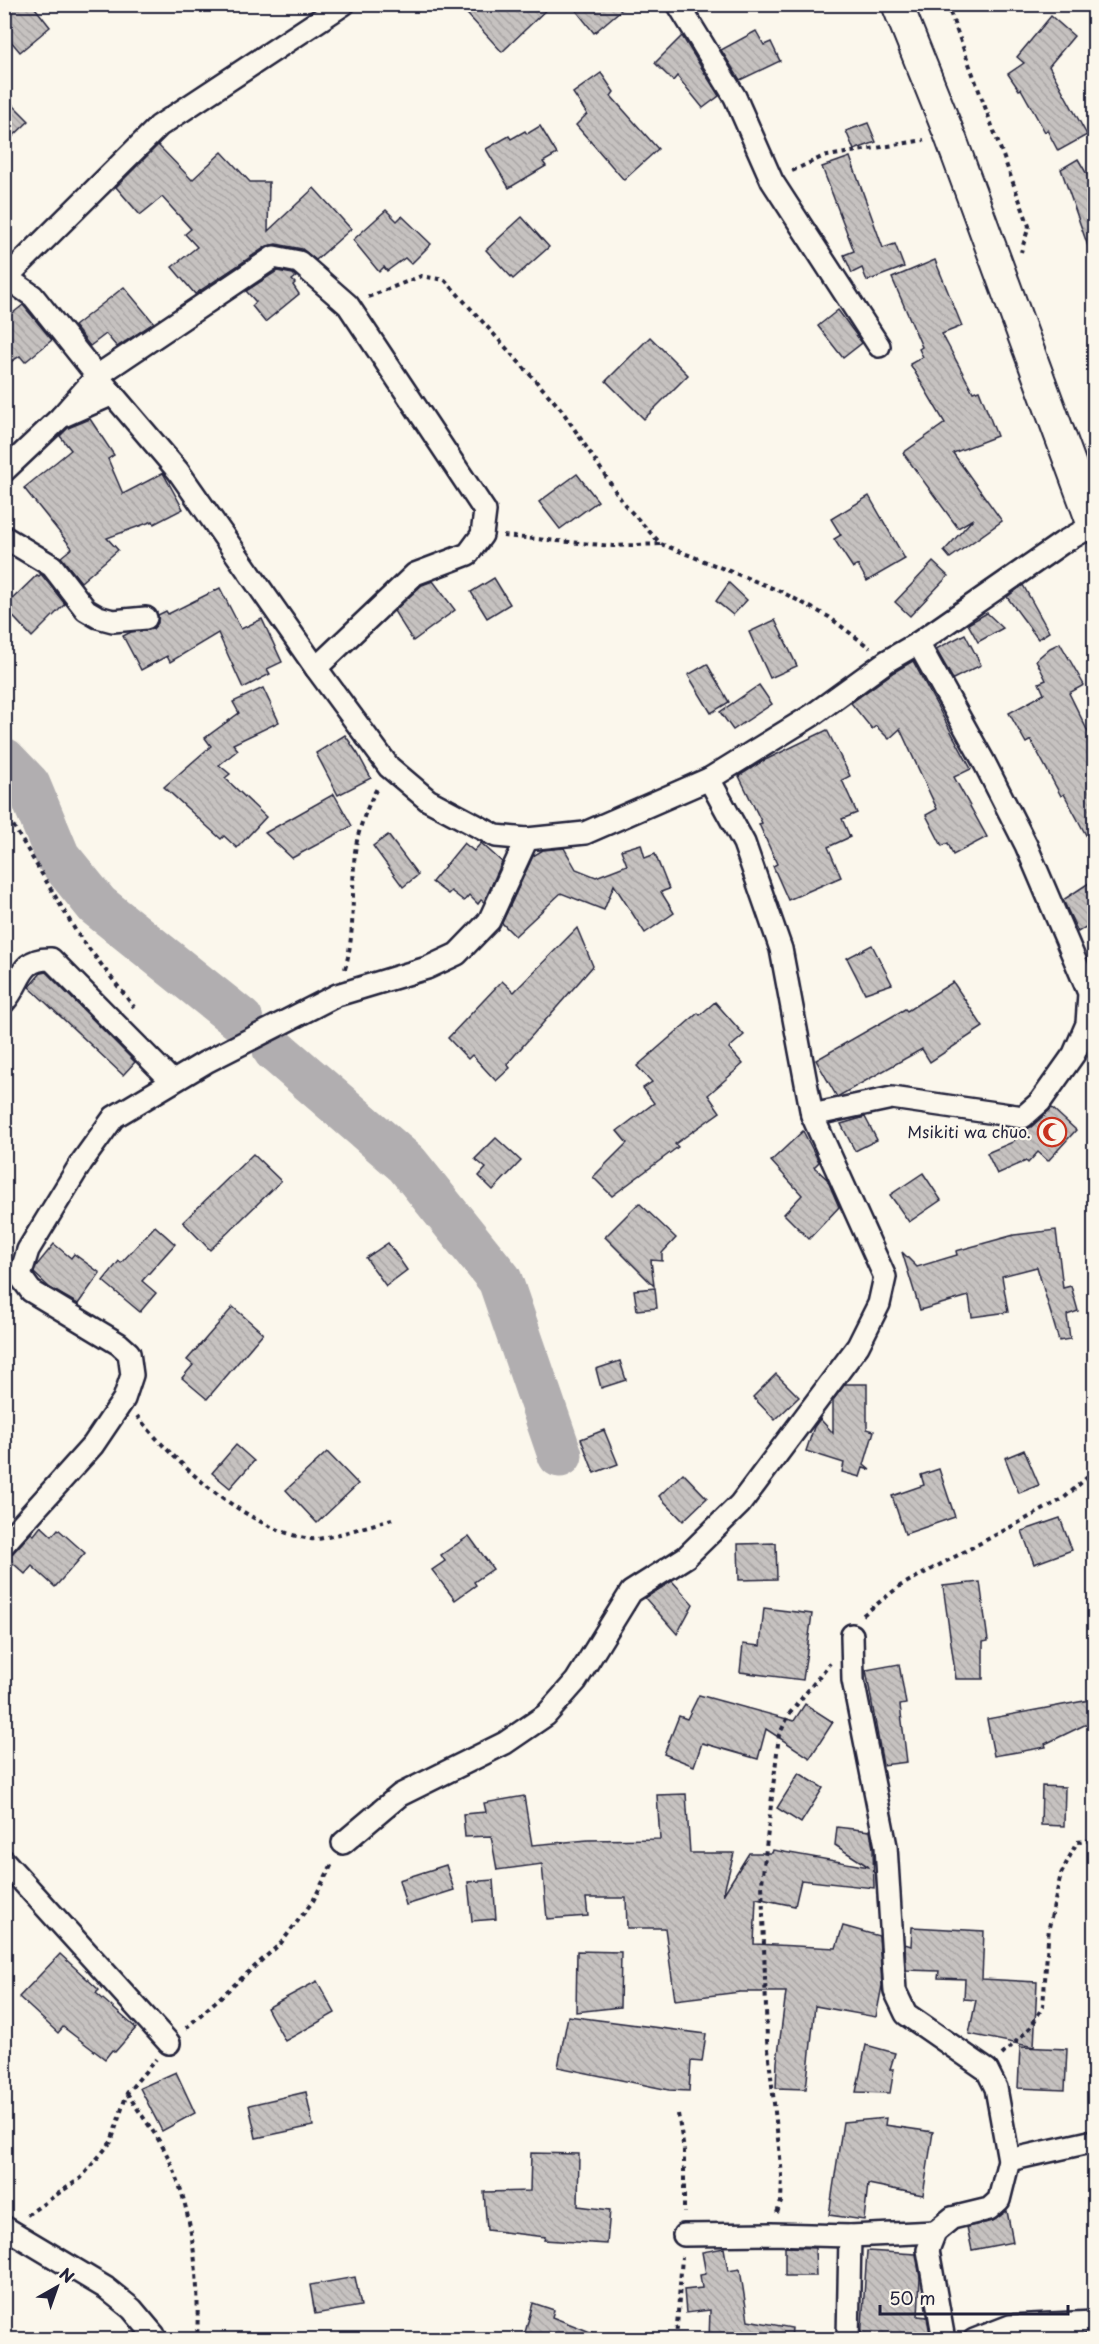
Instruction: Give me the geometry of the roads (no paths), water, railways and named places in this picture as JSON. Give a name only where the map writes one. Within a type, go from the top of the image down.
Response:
[{"type":"main road","points":[[897,4],[950,136],[1094,527]]},
{"type":"street","points":[[344,4],[159,126],[6,277],[33,296],[178,471],[316,668],[389,767],[428,800],[496,836],[527,839],[585,833],[709,779],[811,716],[887,661],[918,643],[1062,543],[1094,527]]},
{"type":"street","points":[[678,4],[735,97],[772,181],[879,346]]},
{"type":"street","points":[[4,471],[61,417],[97,376],[274,256],[298,262],[348,306],[485,511],[482,534],[468,554],[415,574],[316,668]]},
{"type":"street","points":[[61,417],[113,394]]},
{"type":"street","points":[[4,537],[52,566],[86,610],[98,617],[113,621],[146,618]]},
{"type":"street","points":[[812,1115],[892,1098],[1023,1117],[1040,1102],[1074,1054],[1087,1024],[1089,993],[1026,844],[984,762],[918,643]]},
{"type":"street","points":[[343,1843],[400,1795],[505,1743],[546,1715],[576,1681],[631,1592],[686,1557],[740,1504],[858,1346],[879,1305],[885,1277],[812,1115],[781,950],[744,843],[709,779]]},
{"type":"street","points":[[4,1544],[93,1445],[124,1400],[132,1375],[129,1353],[119,1344],[31,1291],[12,1273],[81,1163],[114,1117],[172,1081],[337,995],[427,968],[457,954],[489,921],[527,839]]},
{"type":"street","points":[[4,1002],[12,993],[23,969],[37,958],[51,959],[172,1081]]},
{"type":"street","points":[[852,1635],[854,1680],[886,1846],[895,1991],[906,2014],[987,2070],[996,2088],[1009,2160],[999,2200],[989,2209],[952,2218],[935,2232],[928,2250],[944,2340]]},
{"type":"street","points":[[4,1861],[169,2043]]},
{"type":"street","points":[[1009,2160],[1095,2141]]},
{"type":"street","points":[[4,2228],[106,2288],[132,2309],[156,2340]]},
{"type":"street","points":[[684,2235],[850,2236],[935,2232]]},
{"type":"street","points":[[848,2340],[850,2236]]},
{"type":"street","points":[[974,2340],[1010,2326],[1094,2328]]},
{"type":"waterway","points":[[4,760],[28,785],[58,857],[97,905],[241,1020]]},
{"type":"waterway","points":[[275,1050],[407,1164],[500,1280],[560,1455]]},
{"type":"place","name":"Msikiti wa chuo.","points":[[1052,1132]]}]
